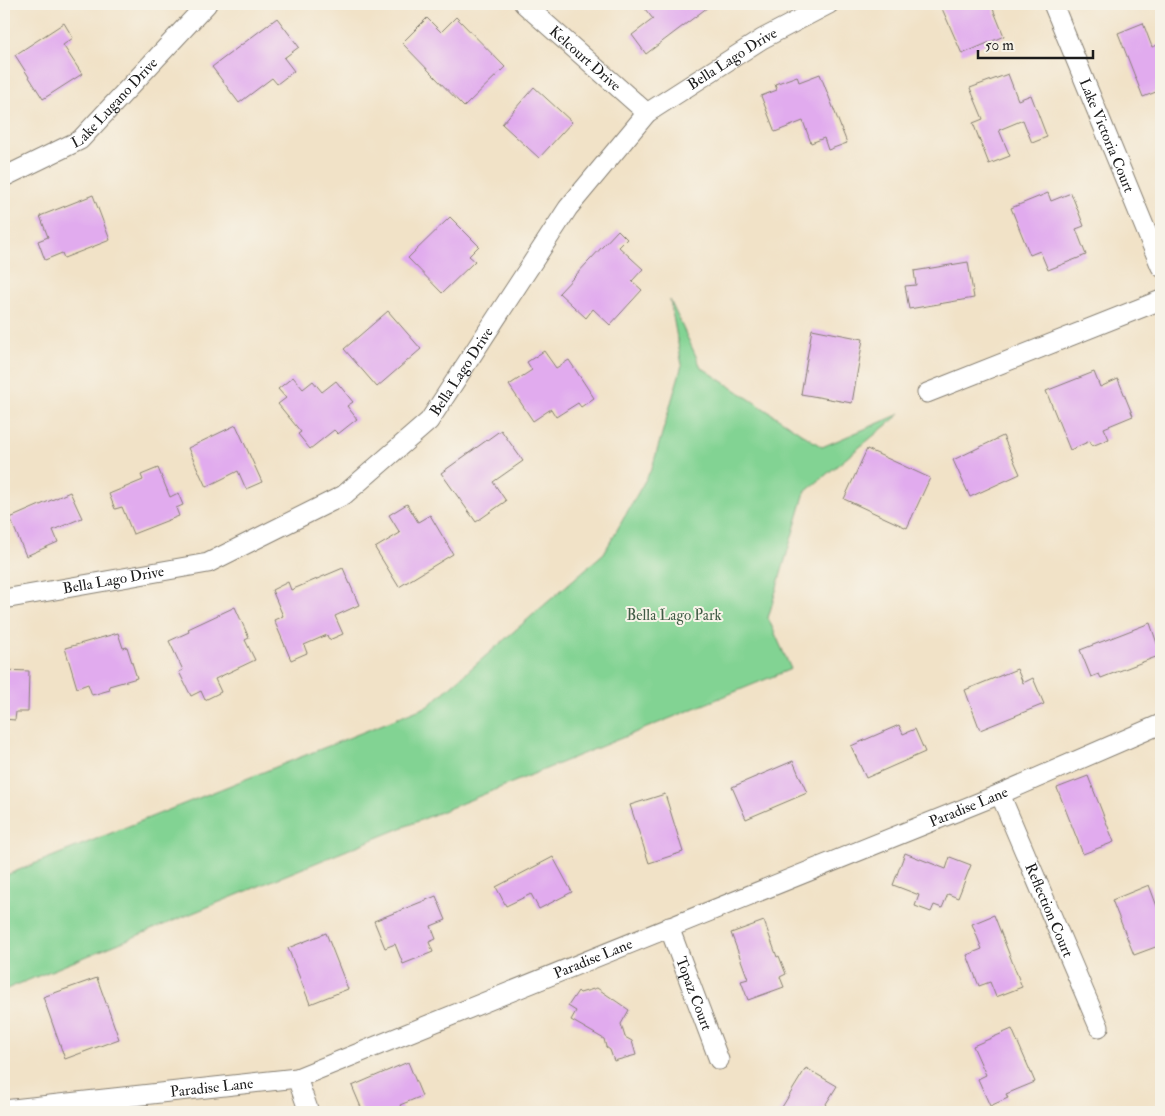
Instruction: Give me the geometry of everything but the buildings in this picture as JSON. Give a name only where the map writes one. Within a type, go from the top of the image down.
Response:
[{"type":"street","name":"Lake Lugano Drive","points":[[4,177],[80,140],[207,4]]},
{"type":"street","name":"Kelcourt Drive","points":[[524,4],[647,113]]},
{"type":"street","name":"Bella Lago Drive","points":[[4,599],[208,563],[344,495],[429,421],[568,208],[647,113],[762,39],[829,4]]},
{"type":"street","name":"Lake Victoria Court","points":[[1053,4],[1161,267]]},
{"type":"street","points":[[927,393],[1161,300]]},
{"type":"street","name":"Paradise Lane","points":[[4,1110],[296,1078],[1000,794],[1161,724]]},
{"type":"street","name":"Reflection Court","points":[[1000,794],[1099,1028]]},
{"type":"street","name":"Topaz Court","points":[[669,927],[719,1060]]},
{"type":"street","points":[[296,1078],[309,1112]]},
{"type":"green space","name":"Bella Lago Park","points":[[670,300],[701,367],[822,447],[900,414],[805,492],[768,618],[791,669],[4,990],[4,876],[428,706],[604,553],[652,468],[682,365]]}]
